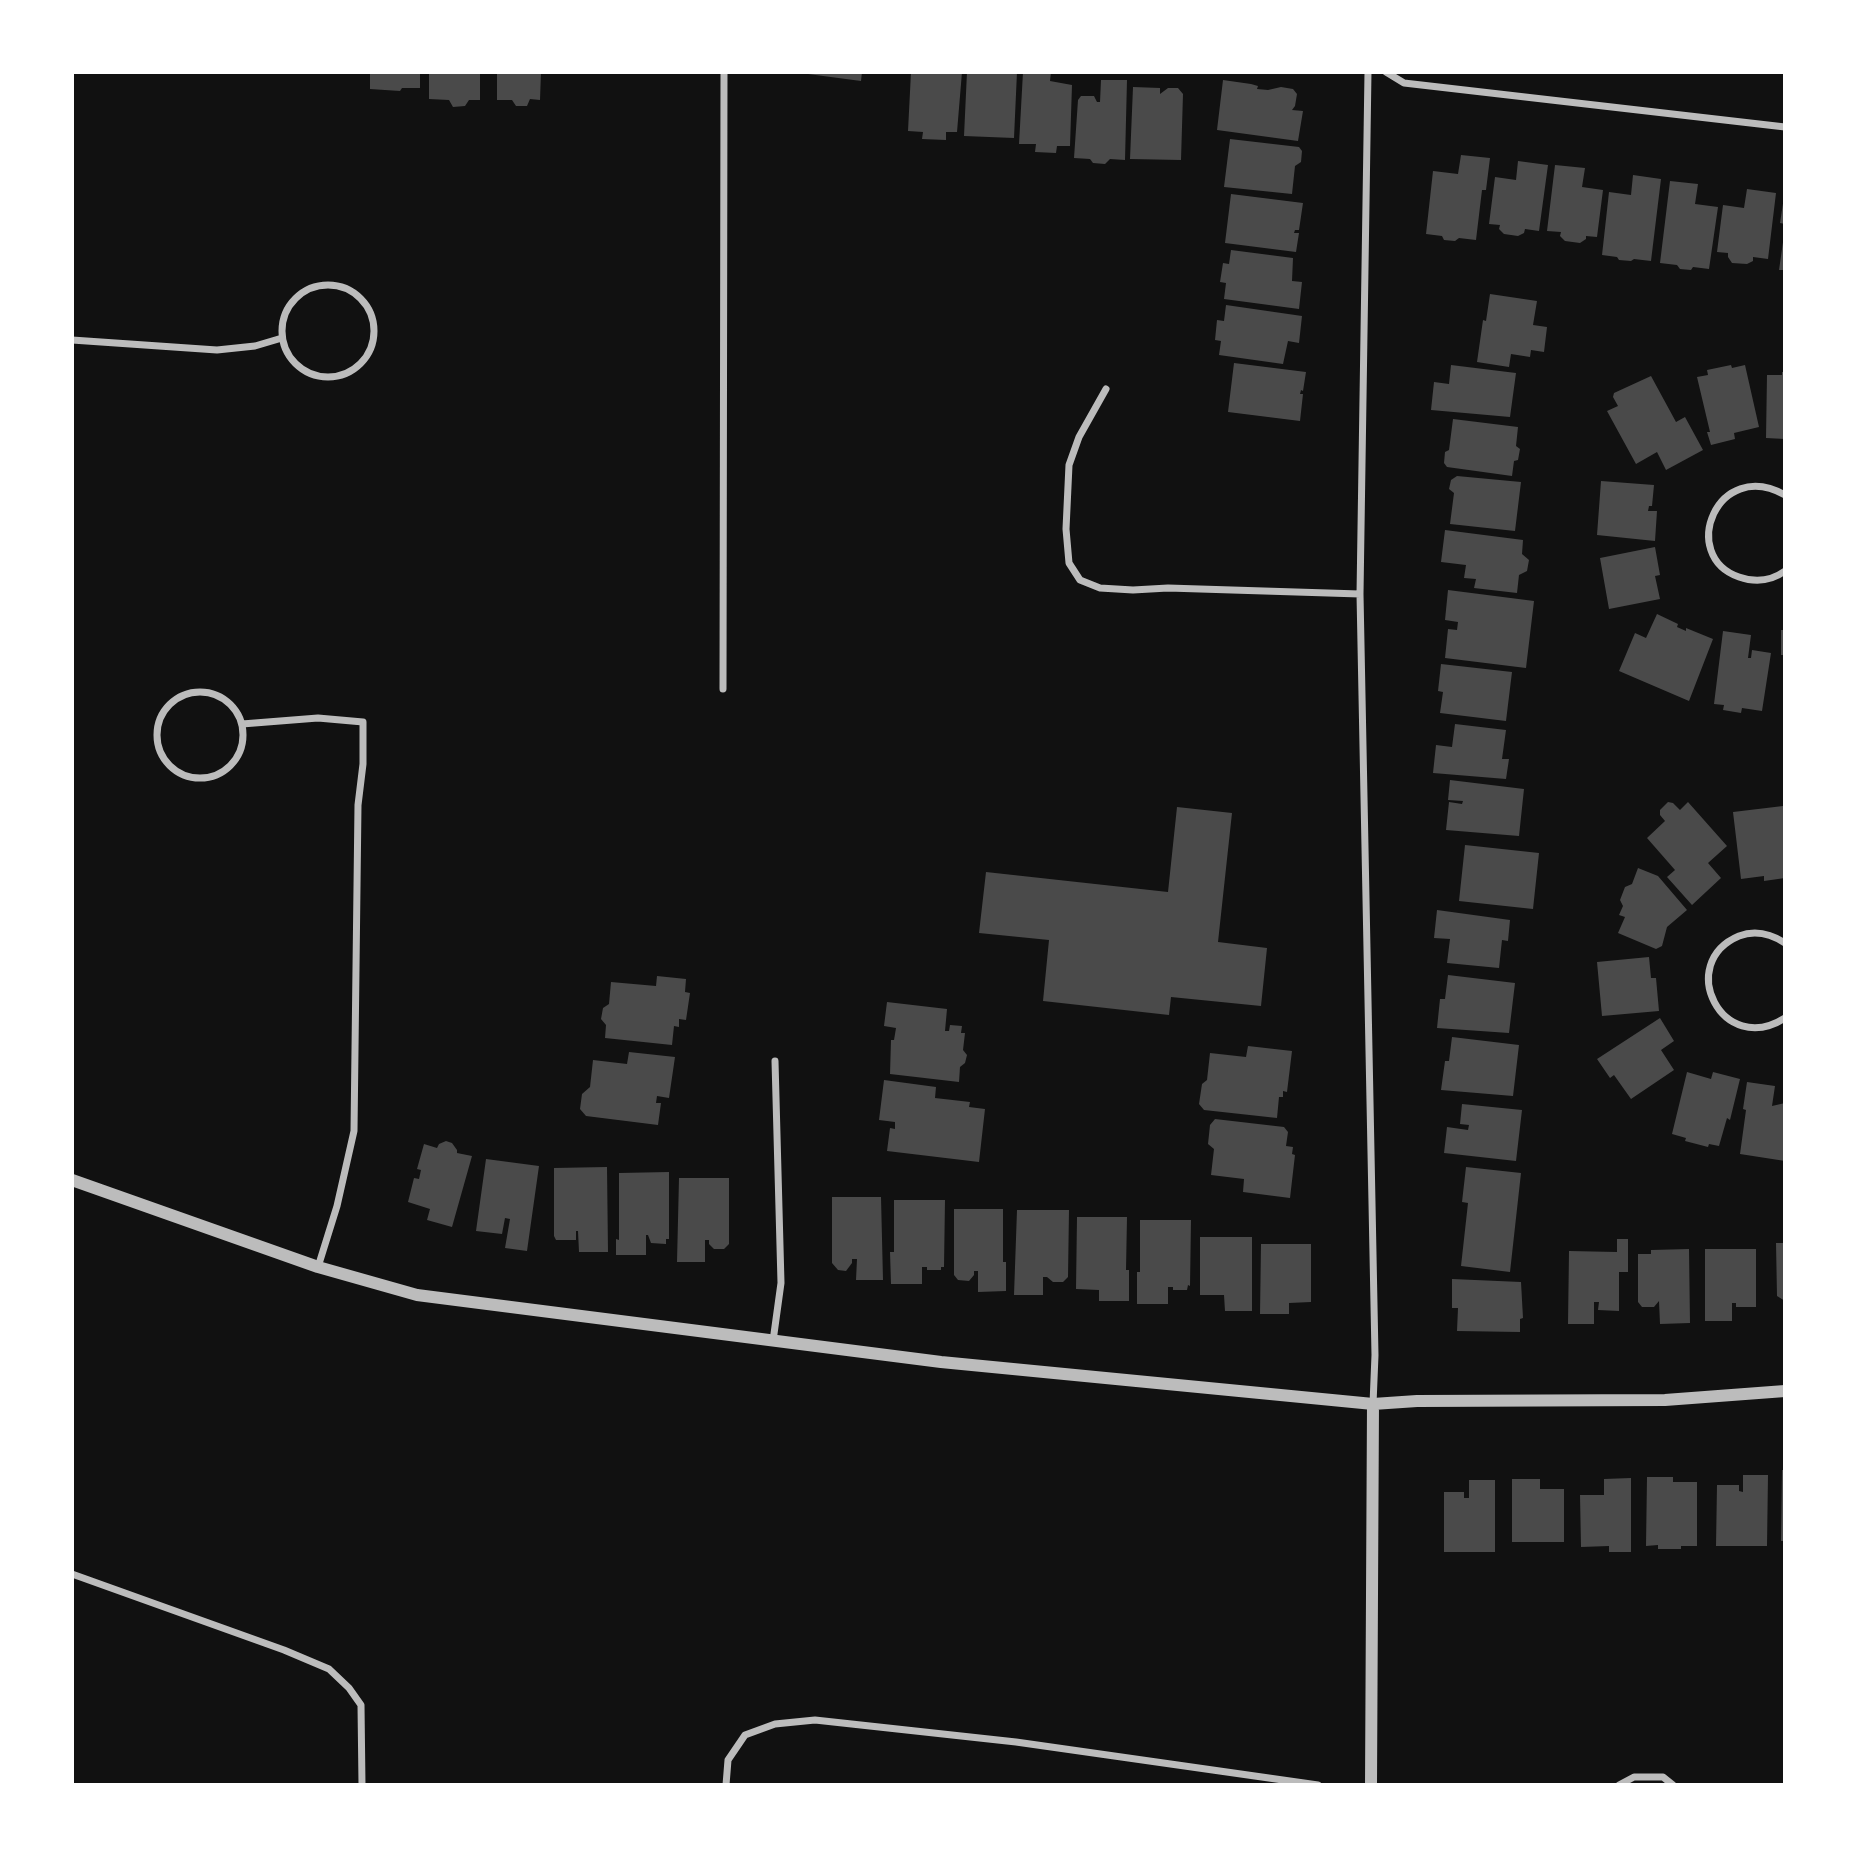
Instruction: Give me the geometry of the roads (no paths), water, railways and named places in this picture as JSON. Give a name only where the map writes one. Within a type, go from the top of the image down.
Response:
[{"type":"street","points":[[723,689],[724,72]]},
{"type":"street","points":[[1368,72],[1360,594],[1375,1342],[1371,1785]]},
{"type":"street","points":[[1386,72],[1404,83],[1785,127]]},
{"type":"street","points":[[333,286],[354,293],[365,303],[372,317],[372,347],[353,371],[339,377],[324,378],[309,374],[296,365],[287,353],[282,338],[282,323],[288,308],[297,296],[310,288],[333,286]]},
{"type":"street","points":[[72,340],[217,350],[255,346],[282,338]]},
{"type":"street","points":[[1107,389],[1079,437],[1069,465],[1066,529],[1069,563],[1080,580],[1100,588],[1133,590],[1168,588],[1360,594]]},
{"type":"street","points":[[1785,495],[1772,488],[1757,485],[1735,491],[1717,506],[1710,520],[1709,536],[1712,552],[1720,565],[1733,575],[1763,581],[1785,570]]},
{"type":"street","points":[[201,692],[220,698],[236,711],[242,724],[243,738],[236,758],[220,773],[206,778],[178,772],[167,763],[160,751],[157,737],[164,710],[187,694],[201,692]]},
{"type":"street","points":[[242,724],[318,718],[363,722],[363,764],[358,805],[354,1131],[337,1206],[318,1267]]},
{"type":"street","points":[[1785,943],[1776,937],[1760,933],[1745,934],[1730,940],[1719,951],[1711,965],[1708,980],[1710,996],[1718,1010],[1730,1021],[1744,1027],[1760,1029],[1775,1025],[1785,1018]]},
{"type":"street","points":[[773,1340],[781,1283],[775,1061]]},
{"type":"street","points":[[72,1180],[318,1267],[417,1295],[941,1362],[1373,1404],[1417,1401],[1664,1400],[1785,1391]]},
{"type":"street","points":[[72,1574],[284,1650],[329,1669],[349,1688],[361,1705],[362,1785]]},
{"type":"street","points":[[726,1785],[728,1760],[745,1735],[775,1724],[815,1720],[1016,1742],[1318,1785]]},
{"type":"street","points":[[1619,1785],[1634,1777],[1663,1777],[1673,1785]]}]
